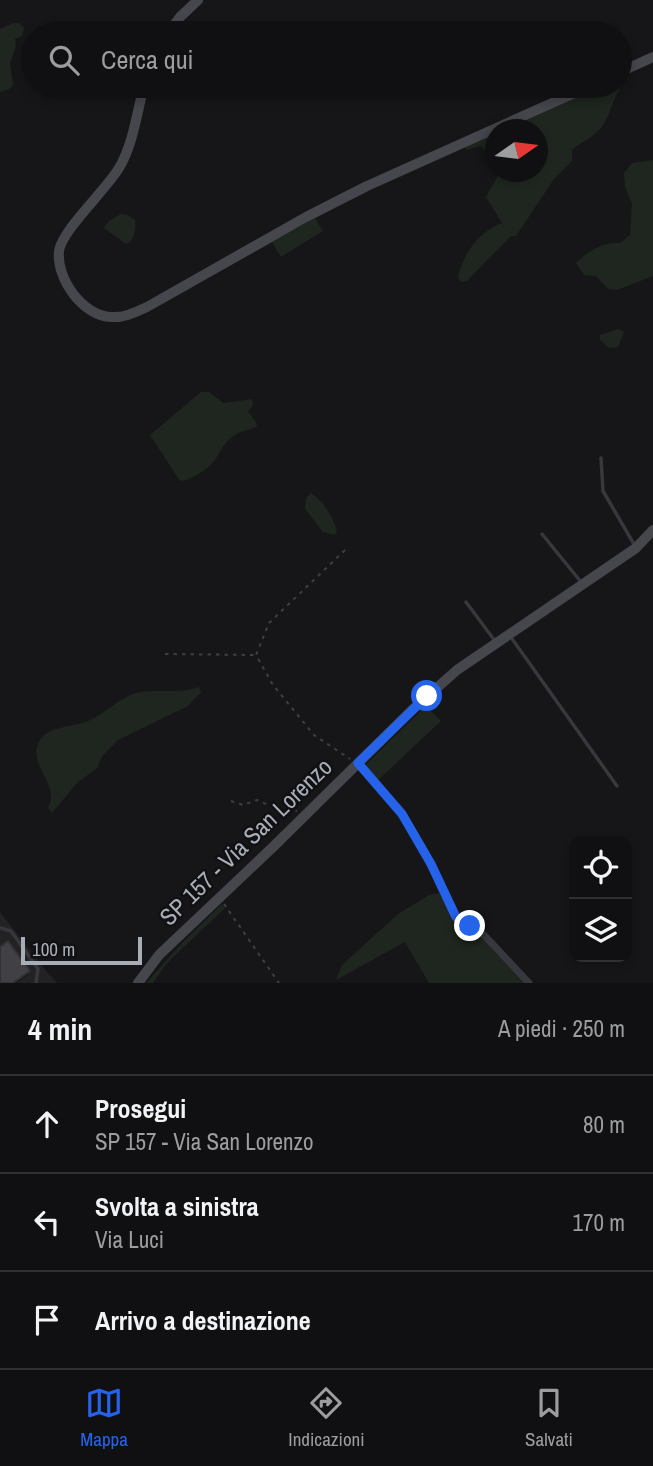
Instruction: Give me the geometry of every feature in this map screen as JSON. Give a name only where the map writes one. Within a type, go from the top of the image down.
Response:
[{"type":"street","points":[[177,21],[198,0]]},
{"type":"street","points":[[632,67],[653,57]]},
{"type":"street","points":[[141,98],[121,165],[65,237],[59,250],[60,269],[69,288],[96,314],[111,317],[129,315],[147,307],[354,192],[563,98]]},
{"type":"street","name":"SP 157 - Via San Lorenzo","points":[[138,983],[159,955],[457,670],[636,548],[653,530]]},
{"type":"street","points":[[358,763],[402,814],[431,864],[456,917],[484,934],[529,983]]},
{"type":"lane","points":[[601,458],[603,491],[636,548]]},
{"type":"lane","points":[[542,534],[583,583]]},
{"type":"lane","points":[[467,602],[496,643]]},
{"type":"lane","points":[[509,634],[617,786]]},
{"type":"lane","points":[[0,928],[11,931],[38,969],[36,983]]},
{"type":"path","points":[[256,655],[269,623],[345,550]]},
{"type":"path","points":[[164,654],[256,655]]},
{"type":"path","points":[[256,655],[273,685],[314,735],[351,759],[346,765]]},
{"type":"path","points":[[231,801],[243,805],[257,800],[289,812],[299,810]]},
{"type":"path","points":[[219,898],[279,983]]},
{"type":"shaded area","points":[[13,23],[21,25],[21,36],[15,39],[16,46],[10,63],[13,85],[0,92],[0,29]]},
{"type":"shaded area","points":[[572,98],[616,98],[602,126],[593,136],[572,150],[572,161],[554,179],[516,236],[511,236],[467,281],[461,282],[458,278],[460,269],[468,252],[486,232],[502,223],[486,197],[494,182],[548,182],[548,119],[525,119]]},
{"type":"shaded area","points":[[485,136],[485,151],[481,146],[466,150],[465,145]]},
{"type":"shaded area","points":[[653,160],[653,276],[617,290],[608,289],[596,276],[584,275],[576,263],[596,248],[620,243],[630,235],[632,204],[625,187],[624,173],[632,163]]},
{"type":"shaded area","points":[[121,214],[135,220],[134,234],[126,244],[104,228],[109,221]]},
{"type":"shaded area","points":[[315,218],[323,231],[281,257],[272,242]]},
{"type":"shaded area","points":[[618,329],[624,332],[618,347],[609,348],[600,340],[600,335]]},
{"type":"shaded area","points":[[201,392],[209,392],[223,403],[252,399],[253,405],[248,411],[257,424],[256,427],[238,433],[228,440],[214,461],[203,471],[180,481],[150,435]]},
{"type":"shaded area","points":[[311,493],[330,514],[337,531],[335,535],[323,532],[305,509],[306,498]]},
{"type":"shaded area","points":[[199,687],[201,692],[188,706],[118,740],[103,755],[97,768],[77,783],[52,813],[48,808],[51,792],[37,755],[37,747],[45,735],[58,728],[88,721],[133,694]]},
{"type":"shaded area","points":[[426,706],[441,721],[376,782],[364,766]]},
{"type":"shaded area","points":[[439,893],[449,910],[481,935],[526,983],[429,983],[405,942],[336,980],[342,965],[398,914],[429,895]]},
{"type":"shaded area","points":[[222,904],[225,908],[167,963],[153,983],[146,983],[181,944]]},
{"type":"shaded area","points":[[0,912],[47,972],[57,983],[0,983]]},
{"type":"building","points":[[8,941],[30,971],[13,983],[0,983],[0,947]]},
{"type":"route","points":[[427,696],[358,763],[402,814],[431,864],[456,917],[470,926]]}]
